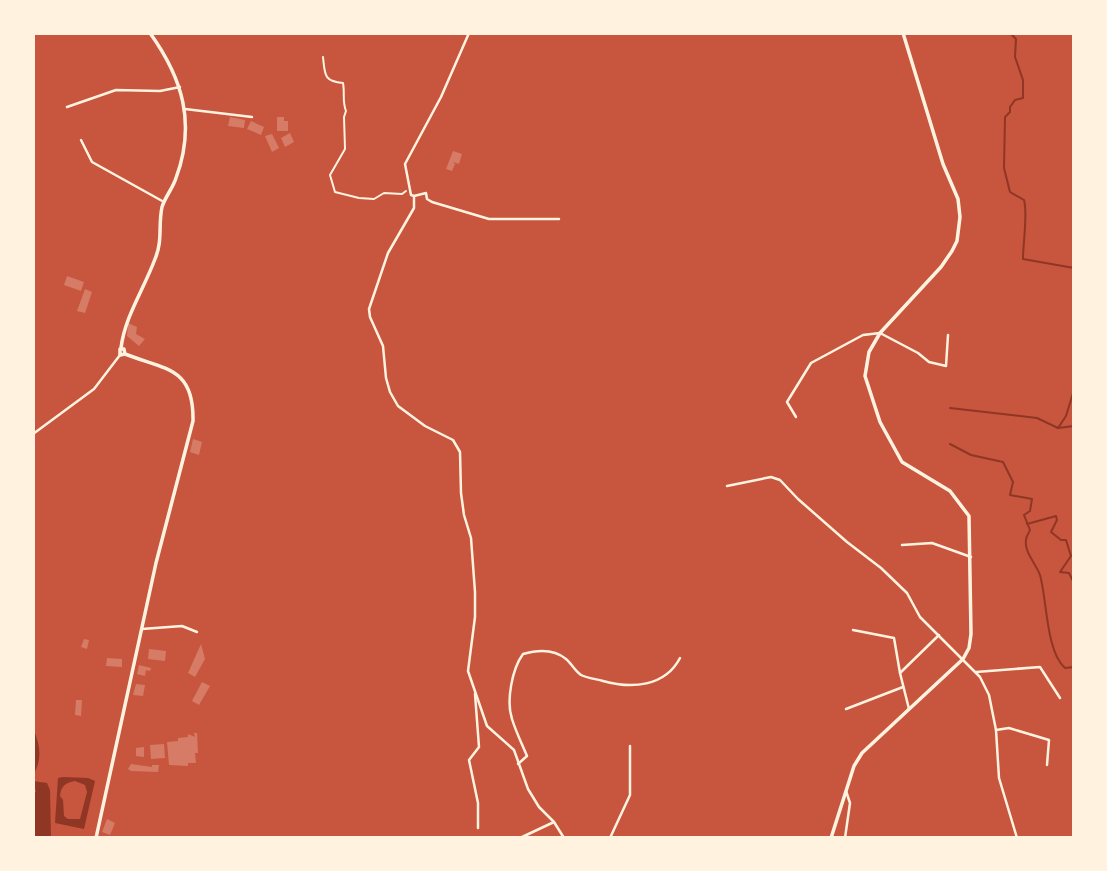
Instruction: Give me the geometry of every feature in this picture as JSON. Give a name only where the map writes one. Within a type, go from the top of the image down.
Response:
[{"type":"street","points":[[33,434],[94,389],[125,351],[121,348],[126,325],[161,245],[164,202],[176,179],[185,139],[185,109],[180,87],[150,33]]},
{"type":"street","points":[[469,33],[441,96],[405,164],[413,195],[410,216],[388,253],[369,309],[383,346],[390,392],[398,406],[425,426],[453,440],[460,452],[461,493],[474,561],[475,617],[468,671],[487,726],[514,750],[539,807],[554,822],[564,838]]},
{"type":"street","points":[[831,838],[855,766],[866,747],[962,659],[969,648],[971,634],[971,523],[966,509],[950,491],[902,462],[880,422],[865,376],[869,352],[880,333],[944,263],[957,241],[960,217],[958,199],[943,164],[903,33]]},
{"type":"street","points":[[67,107],[116,90],[160,91],[180,87]]},
{"type":"street","points":[[185,109],[253,117]]},
{"type":"street","points":[[81,140],[92,162],[164,202]]},
{"type":"street","points":[[413,195],[426,192],[427,199],[432,202],[489,219],[559,219]]},
{"type":"street","points":[[796,417],[787,402],[811,363],[863,335],[880,333],[918,353],[929,362],[946,366],[948,335]]},
{"type":"street","points":[[96,838],[156,563],[191,431],[194,401],[180,376],[166,368],[122,354]]},
{"type":"street","points":[[727,485],[771,477],[780,480],[798,499],[907,593],[920,618],[976,672],[989,695],[996,730],[999,778],[1017,838]]},
{"type":"street","points":[[902,545],[932,543],[971,557]]},
{"type":"street","points":[[141,629],[182,626],[197,632]]},
{"type":"street","points":[[853,630],[894,638],[909,709]]},
{"type":"street","points":[[900,673],[939,635]]},
{"type":"street","points":[[518,764],[527,757],[511,716],[512,688],[515,665],[523,654],[540,651],[556,653],[564,657],[581,675],[629,687],[655,681],[669,673],[680,658]]},
{"type":"street","points":[[976,672],[1040,667],[1060,698]]},
{"type":"street","points":[[846,709],[903,687]]},
{"type":"street","points":[[475,690],[479,747],[468,760],[478,803],[478,828]]},
{"type":"street","points":[[996,730],[1009,728],[1049,740],[1047,765]]},
{"type":"street","points":[[610,838],[630,795],[630,746]]},
{"type":"street","points":[[845,838],[850,803],[846,791]]},
{"type":"street","points":[[520,838],[554,822]]},
{"type":"path","points":[[323,57],[326,77],[332,82],[343,83],[345,92],[342,101],[346,111],[345,149],[330,175],[335,192],[359,198],[374,198],[391,192],[402,194],[410,190],[413,195]]},
{"type":"shaded area","points":[[33,728],[39,752],[33,775],[35,745]]},
{"type":"shaded area","points":[[58,778],[88,778],[95,781],[84,829],[55,823]],"holes":[[[75,781],[85,785],[87,792],[80,819],[68,819],[64,816],[61,790],[66,784]]]},
{"type":"shaded area","points":[[33,781],[47,783],[50,790],[51,838],[34,838],[33,835],[33,793],[36,792]]},
{"type":"building","points":[[230,117],[245,120],[244,128],[228,126]]},
{"type":"building","points":[[277,117],[284,117],[284,121],[288,121],[288,131],[277,131]]},
{"type":"building","points":[[251,121],[264,127],[261,135],[247,129]]},
{"type":"building","points":[[290,133],[294,142],[285,147],[281,138]]},
{"type":"building","points":[[272,134],[279,148],[272,152],[265,136]]},
{"type":"building","points":[[453,151],[462,154],[459,164],[453,162],[455,164],[452,171],[446,169]]},
{"type":"building","points":[[67,276],[84,282],[81,291],[64,285]]},
{"type":"building","points":[[85,289],[92,292],[85,313],[77,311]]},
{"type":"building","points":[[128,323],[137,327],[136,334],[145,339],[139,346],[127,336]]},
{"type":"building","points":[[193,439],[202,442],[199,455],[190,452]]},
{"type":"building","points":[[84,639],[89,640],[87,649],[81,647]]},
{"type":"building","points":[[201,644],[205,659],[195,677],[188,673]]},
{"type":"building","points":[[149,649],[166,651],[165,661],[148,659]]},
{"type":"building","points":[[107,658],[122,659],[122,667],[106,666]]},
{"type":"building","points":[[139,665],[151,668],[150,671],[146,670],[145,676],[137,674]]},
{"type":"building","points":[[202,682],[210,686],[199,705],[192,701]]},
{"type":"building","points":[[136,684],[145,685],[143,696],[133,695]]},
{"type":"building","points":[[76,700],[82,700],[81,716],[75,715]]},
{"type":"building","points":[[194,733],[197,733],[196,763],[188,763],[188,766],[169,765],[167,742],[178,741],[178,738],[188,737],[188,734],[195,737]]},
{"type":"building","points":[[164,744],[165,758],[151,759],[150,745]]},
{"type":"building","points":[[144,747],[144,757],[136,756],[136,748]]},
{"type":"building","points":[[131,764],[152,767],[159,765],[158,772],[131,771],[128,769]]},
{"type":"building","points":[[107,819],[115,823],[110,835],[102,832]]},
{"type":"waterway","points":[[1010,33],[1016,39],[1015,57],[1023,80],[1023,98],[1015,100],[1005,117],[1004,168],[1010,192],[1024,200],[1023,259],[1074,268]]},
{"type":"waterway","points":[[1074,390],[1066,416],[1058,428],[1074,426]]},
{"type":"waterway","points":[[950,408],[1037,418],[1058,428]]},
{"type":"waterway","points":[[950,444],[971,455],[1003,462],[1013,482],[1010,495],[1032,499],[1030,511],[1024,515],[1030,530],[1026,539],[1027,549],[1040,575],[1054,650],[1065,668],[1074,667]]},
{"type":"waterway","points":[[1027,524],[1056,516],[1057,520],[1051,532],[1061,540],[1066,540],[1071,556],[1060,572],[1069,573],[1074,583]]}]
